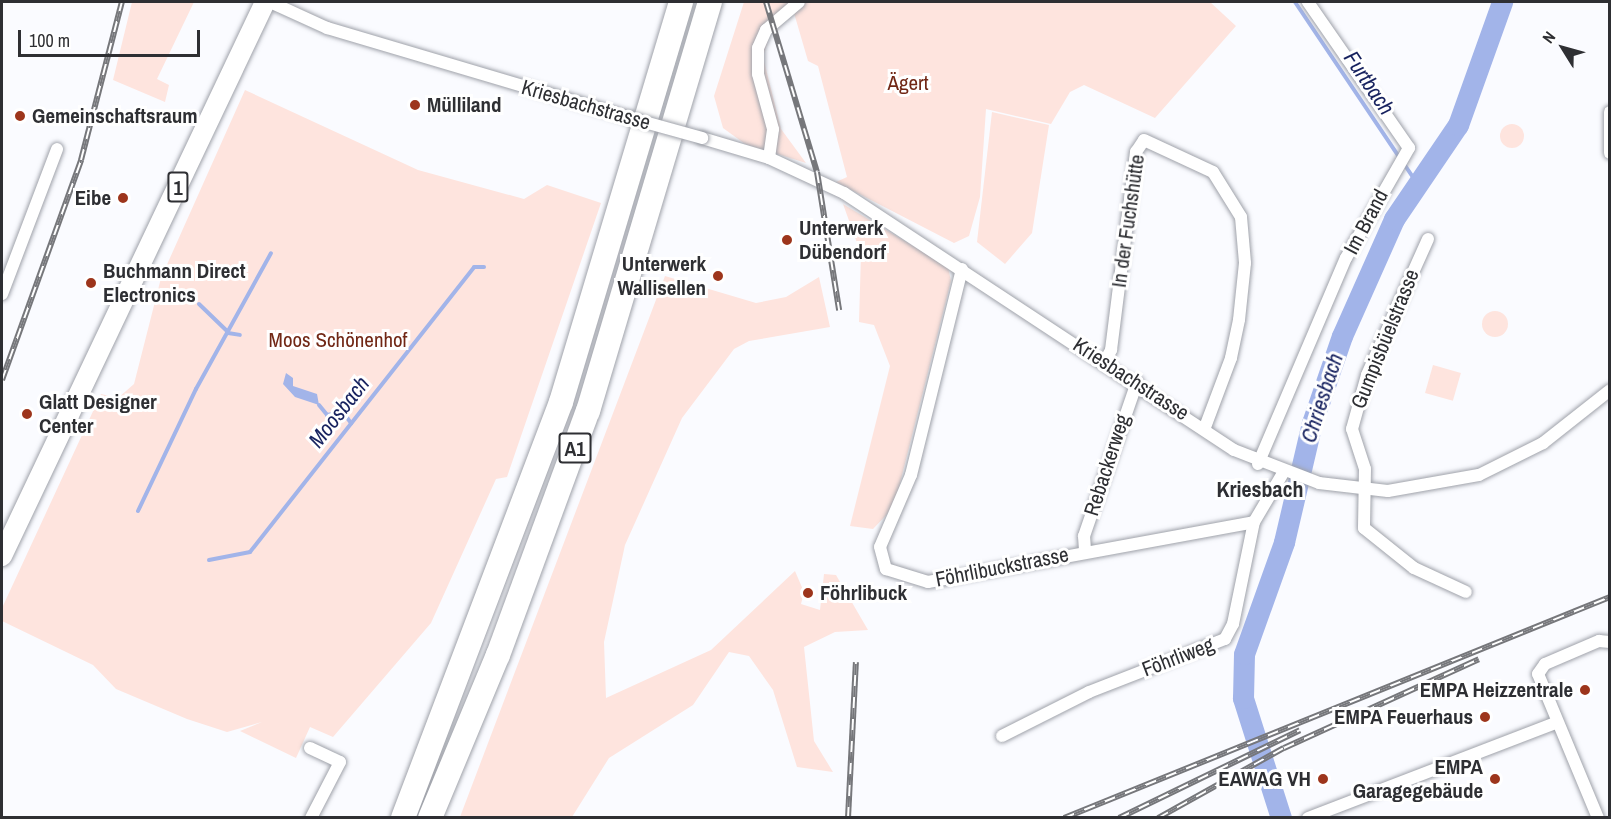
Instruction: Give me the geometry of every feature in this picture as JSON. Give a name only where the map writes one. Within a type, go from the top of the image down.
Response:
[{"type":"highway","name":"A1","points":[[403,818],[561,402],[681,2]]},
{"type":"highway","name":"A1","points":[[430,818],[584,422],[651,215],[710,2]]},
{"type":"highway","points":[[388,818],[426,758]]},
{"type":"main road","name":"1","points":[[2,556],[268,2]]},
{"type":"street","name":"Kriesbachstrasse","points":[[268,2],[327,28],[769,158],[867,206],[1137,382],[1258,464],[1318,483],[1366,491]]},
{"type":"street","points":[[769,158],[773,129],[758,74],[758,48],[766,30],[799,2]]},
{"type":"street","name":"Im Brand","points":[[1258,464],[1346,258],[1397,165],[1409,148],[1308,2]]},
{"type":"street","points":[[1610,112],[1610,153]]},
{"type":"street","name":"In der Fuchshütte","points":[[1104,361],[1111,350],[1136,152],[1144,140],[1214,172],[1241,217],[1245,263],[1238,329],[1205,427]]},
{"type":"street","points":[[2,294],[57,149]]},
{"type":"street","name":"Gumpisbüelstrasse","points":[[1366,491],[1352,429],[1354,411],[1428,239]]},
{"type":"street","name":"Föhrlibuckstrasse","points":[[962,269],[911,475],[879,558],[898,577],[928,582],[1085,550],[1254,522]]},
{"type":"street","name":"Rebackerweg","points":[[1085,550],[1084,536],[1137,382]]},
{"type":"street","points":[[1466,592],[1435,580],[1377,544],[1364,528],[1366,491],[1429,488],[1503,466],[1543,443],[1610,390]]},
{"type":"street","name":"Föhrliweg","points":[[1002,736],[1068,701],[1225,639],[1233,624],[1254,522],[1286,474]]},
{"type":"street","points":[[1598,818],[1539,680],[1540,669],[1599,641],[1610,642]]},
{"type":"street","points":[[1308,818],[1556,723]]},
{"type":"street","points":[[310,748],[340,762],[311,818]]},
{"type":"green space","points":[[132,2],[194,2],[157,79],[169,85],[165,102],[113,80]]},
{"type":"green space","name":"Ägert","points":[[744,2],[1210,2],[1236,26],[1155,118],[1084,85],[1070,92],[1051,124],[986,109],[980,197],[969,236],[954,243],[836,182],[847,177],[818,66],[808,61],[794,13],[770,34],[763,57],[781,129],[806,163],[745,144],[723,128],[714,96]]},
{"type":"green space","name":"Moos Schönenhof","points":[[245,90],[418,170],[524,199],[547,185],[601,203],[507,477],[496,479],[431,623],[333,737],[310,727],[296,758],[240,731],[262,722],[227,732],[187,719],[116,689],[93,665],[2,621],[2,608],[101,394],[118,398],[134,384],[161,278]]},
{"type":"green space","points":[[992,112],[1049,125],[1032,233],[1005,264],[977,242]]},
{"type":"green space","points":[[1512,124],[1521,127],[1524,136],[1521,145],[1512,148],[1503,145],[1500,136],[1503,127]]},
{"type":"green space","points":[[843,204],[948,267],[951,281],[894,507],[873,529],[850,526],[890,366],[874,325],[859,322],[861,254]]},
{"type":"green space","points":[[665,276],[756,303],[786,297],[819,277],[830,327],[749,341],[734,349],[682,418],[625,545],[604,642],[606,698],[711,650],[795,571],[804,592],[801,604],[820,610],[824,574],[836,575],[868,630],[835,632],[804,647],[814,741],[833,772],[797,767],[773,690],[749,656],[729,652],[693,705],[609,758],[572,817],[460,817]]},
{"type":"green space","points":[[1495,311],[1504,315],[1508,324],[1504,333],[1495,337],[1486,333],[1482,324],[1486,315]]},
{"type":"green space","points":[[1433,365],[1461,373],[1453,401],[1425,393]]},
{"type":"water","points":[[286,373],[293,378],[293,386],[317,394],[319,405],[295,397],[283,384]]},
{"type":"waterway","name":"Furtbach","points":[[1295,2],[1400,158]]},
{"type":"waterway","name":"Chriesbach","points":[[1281,818],[1243,698],[1244,654],[1284,542],[1312,423],[1342,336],[1394,219],[1458,125],[1502,2]]},
{"type":"waterway","name":"Furtbach","points":[[1404,164],[1416,182]]},
{"type":"waterway","points":[[138,511],[196,389],[271,253]]},
{"type":"waterway","name":"Moosbach","points":[[209,560],[250,552],[474,267],[484,267]]},
{"type":"waterway","points":[[199,304],[228,332]]},
{"type":"waterway","points":[[228,333],[240,335]]},
{"type":"waterway","points":[[319,405],[327,415],[343,412],[351,423]]},
{"type":"railway","points":[[2,380],[81,160],[122,2]]},
{"type":"railway","points":[[766,2],[817,172],[839,310]]},
{"type":"railway","points":[[1064,818],[1610,597]]},
{"type":"railway","points":[[1158,818],[1284,748],[1479,659]]},
{"type":"railway","points":[[848,818],[856,662]]},
{"type":"railway","points":[[1119,818],[1300,730]]},
{"type":"place","name":"Mülliland","points":[[415,105]]},
{"type":"place","name":"Gemeinschaftsraum","points":[[20,116]]},
{"type":"place","name":"Eibe","points":[[123,198]]},
{"type":"place","name":"Unterwerk Dübendorf","points":[[787,240]]},
{"type":"place","name":"Unterwerk Wallisellen","points":[[718,276]]},
{"type":"place","name":"Buchmann Direct Electronics","points":[[91,283]]},
{"type":"place","name":"Glatt Designer Center","points":[[27,414]]},
{"type":"place","name":"Föhrlibuck","points":[[808,593]]},
{"type":"place","name":"EMPA Heizzentrale","points":[[1585,690]]},
{"type":"place","name":"EMPA Feuerhaus","points":[[1485,717]]},
{"type":"place","name":"EAWAG VH","points":[[1323,779]]},
{"type":"place","name":"EMPA Garagegebäude","points":[[1495,779]]},
{"type":"district","name":"Kriesbach","points":[[1260,490]]}]
